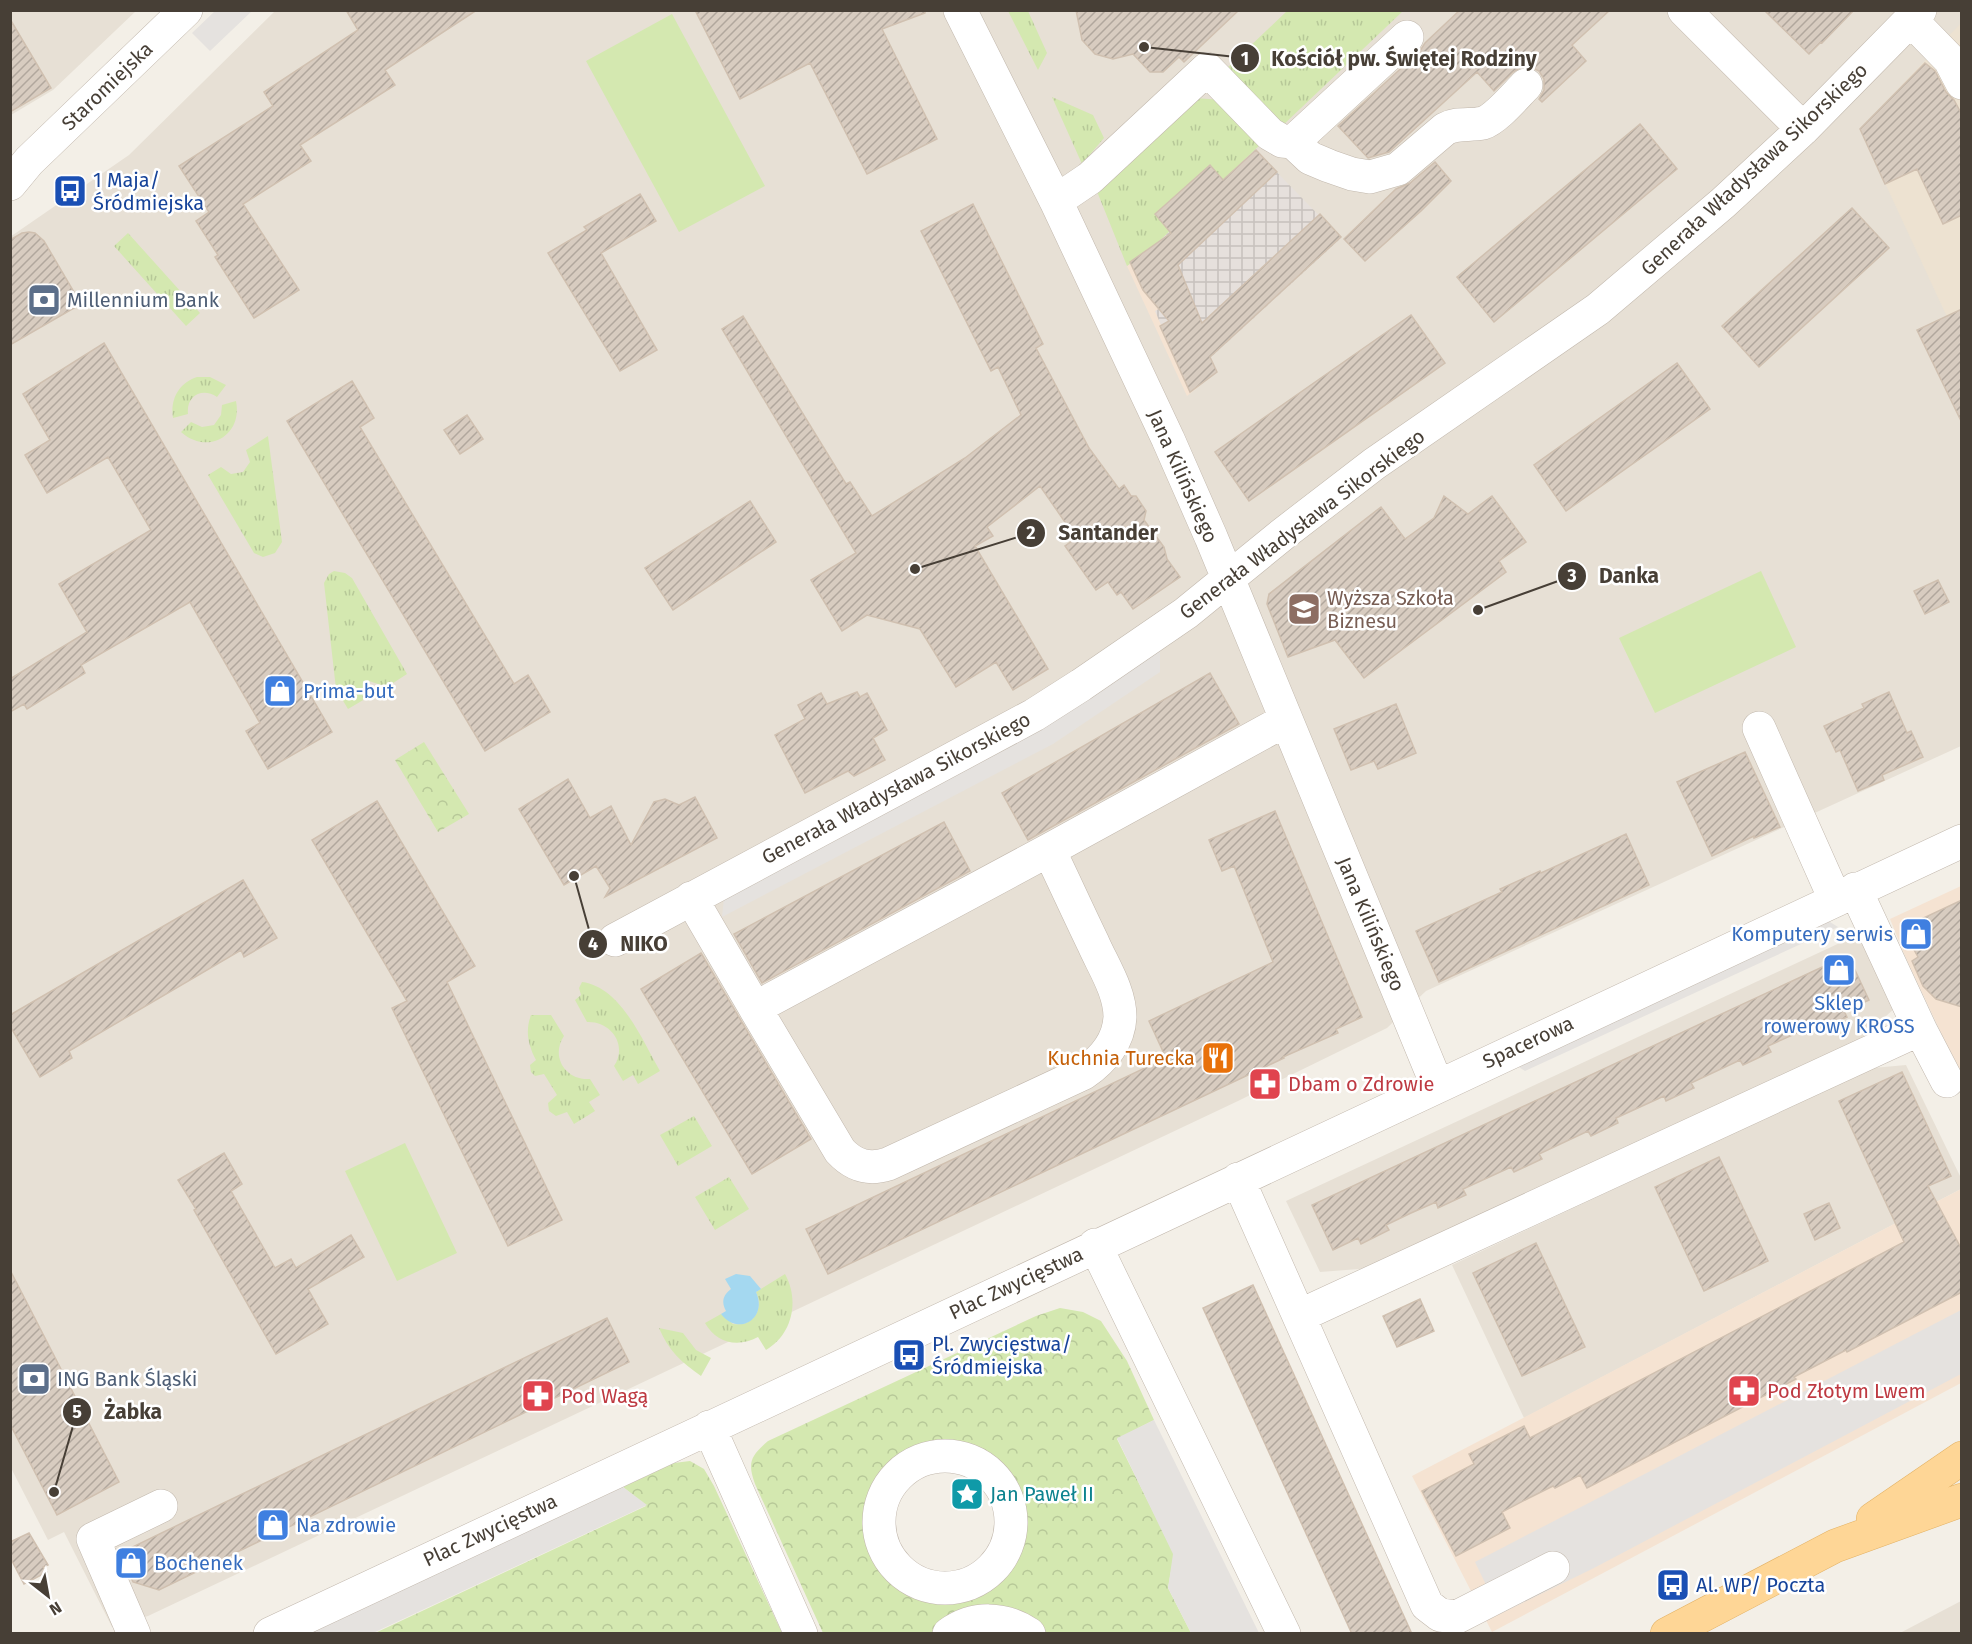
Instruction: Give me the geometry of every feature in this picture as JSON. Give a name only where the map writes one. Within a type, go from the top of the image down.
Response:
[{"type":"main road","points":[[1667,1634],[1835,1546],[1962,1458]]},
{"type":"main road","points":[[1835,1546],[1962,1500]]},
{"type":"street","name":"Staromiejska","points":[[17,171],[186,10]]},
{"type":"street","name":"Jana Kilińskiego","points":[[960,10],[1056,201],[1168,440],[1211,537],[1437,1085]]},
{"type":"street","points":[[1684,10],[1803,129]]},
{"type":"street","points":[[1915,15],[1950,60],[1962,83]]},
{"type":"street","name":"Generała Władysława Sikorskiego","points":[[615,940],[1034,715],[1082,685],[1186,613],[1374,464],[1598,309],[1714,211],[1803,129],[1915,15]]},
{"type":"street","points":[[1293,142],[1407,37]]},
{"type":"street","points":[[1056,201],[1090,178],[1207,69],[1270,134],[1282,141],[1293,142],[1310,158],[1353,174],[1370,177],[1398,169],[1452,126],[1484,123],[1526,85]]},
{"type":"street","points":[[755,1008],[1286,720]]},
{"type":"street","points":[[1759,729],[1845,894],[1947,1081]]},
{"type":"street","name":"Spacerowa","points":[[1095,1245],[1962,841]]},
{"type":"street","points":[[691,898],[840,1152],[849,1160],[871,1167],[888,1164],[1084,1073],[1095,1066],[1113,1042],[1120,1017],[1115,991],[1049,850]]},
{"type":"street","points":[[1299,1316],[1920,1029]]},
{"type":"street","points":[[1238,1179],[1427,1605],[1440,1615],[1457,1617],[1554,1568]]},
{"type":"street","name":"Plac Zwycięstwa","points":[[270,1634],[1095,1245],[1284,1634]]},
{"type":"street","points":[[710,1427],[801,1634]]},
{"type":"street","points":[[134,1634],[93,1539],[161,1506]]},
{"type":"street","points":[[949,1634],[968,1624],[993,1621],[1014,1625],[1029,1634]]},
{"type":"shaded area","points":[[11,11],[136,11],[53,90],[11,115]]},
{"type":"shaded area","points":[[215,11],[252,11],[210,51],[192,33]]},
{"type":"shaded area","points":[[275,11],[1961,11],[1961,746],[1426,991],[1387,1028],[1238,1101],[148,1616],[112,1627],[64,1532],[48,1540],[11,1468],[10,237],[129,155]]},
{"type":"shaded area","points":[[1961,23],[1961,347],[1860,129]]},
{"type":"shaded area","points":[[1255,150],[1341,238],[1210,358],[1176,321],[1161,325],[1155,311],[1189,292],[1151,249]]},
{"type":"shaded area","points":[[1151,249],[1176,320],[1210,358],[1217,372],[1187,396],[1127,266]]},
{"type":"shaded area","points":[[1160,630],[1160,672],[1053,744],[722,917],[726,879]]},
{"type":"shaded area","points":[[1961,886],[1961,1076],[1890,919]]},
{"type":"shaded area","points":[[1814,912],[1838,927],[1525,1071],[1502,1056]]},
{"type":"shaded area","points":[[1859,934],[1895,1008],[1859,1040],[1372,1268],[1320,1272],[1286,1201]]},
{"type":"shaded area","points":[[1906,1065],[1961,1178],[1961,1189],[1524,1418],[1452,1265],[1873,1068]]},
{"type":"shaded area","points":[[1961,1189],[1961,1383],[1492,1632],[1412,1476]]},
{"type":"shaded area","points":[[1961,1310],[1961,1374],[1594,1568],[1500,1614],[1475,1562]]},
{"type":"shaded area","points":[[1154,1420],[1259,1633],[1191,1633],[1168,1588],[1173,1554],[1117,1438]]},
{"type":"shaded area","points":[[623,1487],[647,1505],[373,1633],[308,1634]]},
{"type":"shaded area","points":[[1961,1601],[1961,1633],[1900,1633]]},
{"type":"green space","points":[[1008,11],[1028,11],[1047,53],[1038,70]]},
{"type":"green space","points":[[1287,11],[1403,11],[1280,128],[1225,70]]},
{"type":"green space","points":[[672,14],[765,186],[679,232],[586,61]]},
{"type":"green space","points":[[1052,97],[1093,115],[1104,138],[1082,164]]},
{"type":"green space","points":[[1194,98],[1224,100],[1264,141],[1151,249],[1127,266],[1096,189]]},
{"type":"green space","points":[[128,233],[200,313],[186,326],[114,246]]},
{"type":"green space","points":[[197,377],[210,377],[226,385],[217,397],[206,393],[196,395],[190,402],[188,414],[173,418],[173,404],[177,393],[185,383]]},
{"type":"green space","points":[[236,401],[237,413],[234,424],[221,438],[212,442],[202,442],[191,439],[181,432],[191,422],[202,427],[214,425],[221,415],[222,405]]},
{"type":"green space","points":[[268,436],[282,542],[275,553],[263,557],[254,553],[208,475],[221,467],[231,474],[243,472],[250,462],[246,450]]},
{"type":"green space","points":[[334,571],[345,573],[352,578],[407,674],[387,687],[369,681],[365,699],[348,709],[336,689],[324,583],[329,574]]},
{"type":"green space","points":[[1761,571],[1796,647],[1655,713],[1619,638]]},
{"type":"green space","points":[[424,742],[469,814],[438,832],[395,760]]},
{"type":"green space","points":[[582,982],[596,986],[619,1004],[638,1031],[660,1071],[638,1084],[633,1075],[623,1081],[614,1066],[619,1050],[615,1036],[603,1026],[587,1022],[575,1000],[581,995],[579,988]]},
{"type":"green space","points":[[531,1015],[551,1015],[564,1036],[559,1052],[563,1066],[574,1076],[590,1079],[600,1095],[589,1102],[595,1111],[574,1124],[567,1112],[556,1116],[549,1111],[548,1103],[557,1095],[544,1074],[535,1076],[531,1072],[530,1065],[536,1060],[528,1038]]},
{"type":"green space","points":[[694,1116],[712,1146],[678,1166],[660,1135]]},
{"type":"green space","points":[[405,1143],[457,1253],[397,1281],[345,1171]]},
{"type":"green space","points":[[729,1177],[749,1209],[715,1230],[695,1197]]},
{"type":"green space","points":[[785,1274],[792,1295],[791,1316],[782,1336],[766,1350],[758,1337],[743,1342],[728,1342],[715,1335],[705,1323],[721,1314],[733,1324],[747,1323],[752,1320],[759,1305],[756,1292]]},
{"type":"green space","points":[[1060,1308],[1083,1312],[1101,1321],[1127,1361],[1154,1420],[1117,1439],[1174,1554],[1168,1588],[1191,1633],[823,1633],[755,1484],[751,1470],[754,1455],[768,1441],[1036,1316]],"holes":[[[949,1456],[977,1465],[996,1482],[1007,1503],[1010,1527],[1004,1550],[991,1570],[970,1583],[942,1587],[914,1580],[895,1565],[884,1544],[881,1520],[886,1496],[899,1475],[920,1461]]]},
{"type":"green space","points":[[659,1328],[683,1333],[696,1350],[711,1358],[701,1376],[676,1355]]},
{"type":"green space","points":[[690,1461],[704,1469],[714,1486],[782,1633],[373,1634],[646,1506],[623,1487],[674,1463]]},
{"type":"water","points":[[736,1274],[750,1276],[761,1289],[756,1292],[759,1301],[755,1316],[743,1324],[728,1321],[721,1314],[726,1311],[724,1299],[731,1289],[725,1279]]},
{"type":"building","points":[[346,10],[477,10],[385,70],[395,85],[300,145],[311,161],[243,204],[299,290],[254,318],[215,257],[218,255],[196,221],[209,212],[179,166],[273,106],[264,92],[358,30]]},
{"type":"building","points":[[695,10],[925,10],[925,13],[882,29],[937,139],[867,174],[810,63],[740,99]]},
{"type":"building","points":[[1076,10],[1239,10],[1184,62],[1179,57],[1163,72],[1150,72],[1133,54],[1113,59],[1095,54],[1082,40]]},
{"type":"building","points":[[1460,10],[1610,10],[1572,45],[1586,61],[1542,102],[1539,99],[1544,90],[1544,79],[1539,71],[1531,67],[1521,67],[1513,72],[1494,91],[1477,72],[1389,152],[1368,158],[1338,126],[1420,51],[1425,43]]},
{"type":"building","points":[[1764,10],[1854,10],[1809,54]]},
{"type":"building","points":[[10,19],[51,88],[10,112]]},
{"type":"building","points":[[1925,63],[1935,71],[1962,115],[1962,215],[1943,224],[1917,169],[1885,184],[1860,129]]},
{"type":"building","points":[[1640,124],[1677,169],[1494,322],[1457,277]]},
{"type":"building","points":[[1256,150],[1277,172],[1178,265],[1202,323],[1320,214],[1341,237],[1210,357],[1217,372],[1190,392],[1160,326],[1169,321],[1143,290],[1130,262],[1171,233],[1155,214],[1210,165],[1223,180]]},
{"type":"building","points":[[1435,162],[1451,181],[1365,261],[1344,239],[1396,189],[1410,183]]},
{"type":"building","points":[[640,194],[656,221],[601,253],[657,350],[620,371],[548,253],[587,230],[584,227]]},
{"type":"building","points":[[973,204],[1043,344],[1036,348],[1089,448],[1119,489],[1124,485],[1131,496],[1136,496],[1146,511],[1144,520],[1164,547],[1167,559],[1180,577],[1133,609],[1121,592],[1117,595],[1108,582],[1096,590],[1065,546],[1076,538],[1040,486],[987,527],[993,536],[975,546],[1048,669],[1013,690],[996,662],[956,687],[920,629],[867,615],[842,631],[811,580],[856,553],[722,329],[743,316],[846,484],[850,482],[872,516],[965,458],[1021,415],[998,367],[991,371],[921,231]]},
{"type":"building","points":[[1852,208],[1889,248],[1759,367],[1722,326]]},
{"type":"building","points":[[29,232],[35,233],[44,241],[81,304],[10,345],[10,240]]},
{"type":"building","points":[[1962,309],[1962,423],[1917,330]]},
{"type":"building","points":[[1411,315],[1445,363],[1249,501],[1215,452]]},
{"type":"building","points":[[104,343],[332,732],[268,769],[246,731],[260,723],[190,602],[81,665],[85,673],[27,709],[24,704],[10,712],[10,679],[87,632],[59,584],[151,530],[108,457],[47,493],[25,455],[50,440],[23,394]]},
{"type":"building","points":[[1677,363],[1710,409],[1566,511],[1534,465]]},
{"type":"building","points":[[352,381],[374,418],[360,427],[514,684],[528,675],[550,712],[485,751],[287,421]]},
{"type":"building","points":[[467,415],[483,439],[460,454],[444,430]]},
{"type":"building","points":[[1444,496],[1468,514],[1492,496],[1526,542],[1499,561],[1506,572],[1364,678],[1335,640],[1288,657],[1267,604],[1269,594],[1381,507],[1405,539],[1434,518]]},
{"type":"building","points":[[750,501],[776,542],[673,610],[645,568]]},
{"type":"building","points":[[1938,580],[1949,602],[1925,614],[1914,591]]},
{"type":"building","points":[[1210,673],[1239,724],[1028,840],[1002,793]]},
{"type":"building","points":[[857,692],[860,697],[867,693],[887,730],[873,738],[885,760],[854,776],[848,771],[805,793],[775,735],[805,719],[798,705],[821,693],[827,704]]},
{"type":"building","points":[[1889,692],[1907,733],[1911,731],[1923,757],[1882,775],[1884,780],[1858,791],[1840,750],[1836,752],[1824,726],[1864,708],[1862,704]]},
{"type":"building","points":[[1396,704],[1416,753],[1378,769],[1374,761],[1351,770],[1334,729]]},
{"type":"building","points":[[1745,752],[1780,827],[1754,838],[1754,836],[1712,856],[1677,782]]},
{"type":"building","points":[[568,779],[590,818],[611,806],[631,845],[654,802],[665,799],[679,805],[695,797],[717,838],[605,897],[610,888],[596,866],[564,885],[519,809]]},
{"type":"building","points":[[377,801],[475,966],[447,982],[562,1220],[508,1246],[392,1008],[407,1001],[312,840]]},
{"type":"building","points":[[1275,811],[1362,1017],[1336,1029],[1338,1033],[828,1274],[806,1229],[1166,1058],[1149,1021],[1273,962],[1234,866],[1222,871],[1209,840]]},
{"type":"building","points":[[944,822],[970,871],[762,983],[734,934]]},
{"type":"building","points":[[1626,834],[1649,885],[1439,982],[1416,931],[1502,892],[1500,889]]},
{"type":"building","points":[[243,880],[277,938],[244,957],[241,950],[69,1051],[72,1058],[40,1077],[10,1026],[10,1015]]},
{"type":"building","points":[[1962,900],[1962,1007],[1936,999],[1923,986],[1912,961],[1918,957],[1902,928]]},
{"type":"building","points":[[701,953],[811,1139],[752,1174],[641,989]]},
{"type":"building","points":[[1848,955],[1869,1000],[1844,1011],[1847,1017],[1819,1029],[1817,1024],[1768,1046],[1771,1052],[1743,1065],[1740,1060],[1691,1083],[1694,1088],[1666,1101],[1664,1096],[1616,1118],[1618,1123],[1591,1136],[1588,1131],[1539,1154],[1542,1159],[1514,1172],[1511,1167],[1463,1189],[1466,1195],[1438,1208],[1436,1202],[1411,1213],[1386,1225],[1389,1230],[1361,1244],[1358,1238],[1333,1250],[1312,1205]]},
{"type":"building","points":[[1902,1072],[1951,1176],[1928,1186],[1962,1250],[1962,1292],[1794,1377],[1796,1379],[1587,1488],[1580,1475],[1502,1512],[1510,1528],[1456,1556],[1422,1491],[1474,1464],[1469,1454],[1524,1426],[1530,1438],[1904,1242],[1839,1101]]},
{"type":"building","points":[[224,1153],[242,1184],[231,1191],[275,1268],[291,1259],[296,1268],[351,1235],[364,1257],[308,1289],[328,1324],[276,1354],[178,1180]]},
{"type":"building","points":[[1719,1157],[1768,1261],[1704,1291],[1655,1187]]},
{"type":"building","points":[[1829,1203],[1840,1228],[1815,1240],[1804,1214]]},
{"type":"building","points":[[1536,1243],[1585,1347],[1522,1376],[1473,1273]]},
{"type":"building","points":[[10,1270],[119,1482],[57,1515],[10,1424]]},
{"type":"building","points":[[1253,1285],[1412,1634],[1352,1634],[1203,1308]]},
{"type":"building","points":[[1420,1299],[1434,1331],[1397,1347],[1383,1316]]},
{"type":"building","points":[[607,1318],[629,1362],[159,1590],[133,1582],[120,1553]]},
{"type":"building","points":[[29,1533],[48,1565],[43,1567],[47,1572],[24,1584],[10,1557],[10,1542]]},
{"type":"place","name":"Kościół pw. Świętej Rodziny","points":[[1144,47]]},
{"type":"place","name":"1 Maja/ Śródmiejska","points":[[70,191]]},
{"type":"place","name":"Millennium Bank","points":[[44,300]]},
{"type":"place","name":"Santander","points":[[915,569]]},
{"type":"place","name":"Wyższa Szkoła Biznesu","points":[[1304,609]]},
{"type":"place","name":"Danka","points":[[1478,610]]},
{"type":"place","name":"Prima-but","points":[[280,691]]},
{"type":"place","name":"NIKO","points":[[574,876]]},
{"type":"place","name":"Komputery serwis","points":[[1916,934]]},
{"type":"place","name":"Sklep rowerowy KROSS","points":[[1839,970]]},
{"type":"place","name":"Kuchnia Turecka","points":[[1218,1058]]},
{"type":"place","name":"Dbam o Zdrowie","points":[[1265,1084]]},
{"type":"place","name":"Pl. Zwycięstwa/ Śródmiejska","points":[[909,1355]]},
{"type":"place","name":"ING Bank Śląski","points":[[34,1379]]},
{"type":"place","name":"Pod Złotym Lwem","points":[[1744,1391]]},
{"type":"place","name":"Pod Wagą","points":[[538,1396]]},
{"type":"place","name":"Żabka","points":[[54,1492]]},
{"type":"place","name":"Jan Paweł II","points":[[967,1494]]},
{"type":"place","name":"Na zdrowie","points":[[273,1525]]},
{"type":"place","name":"Bochenek","points":[[131,1563]]},
{"type":"place","name":"Al. WP/ Poczta","points":[[1673,1585]]}]
